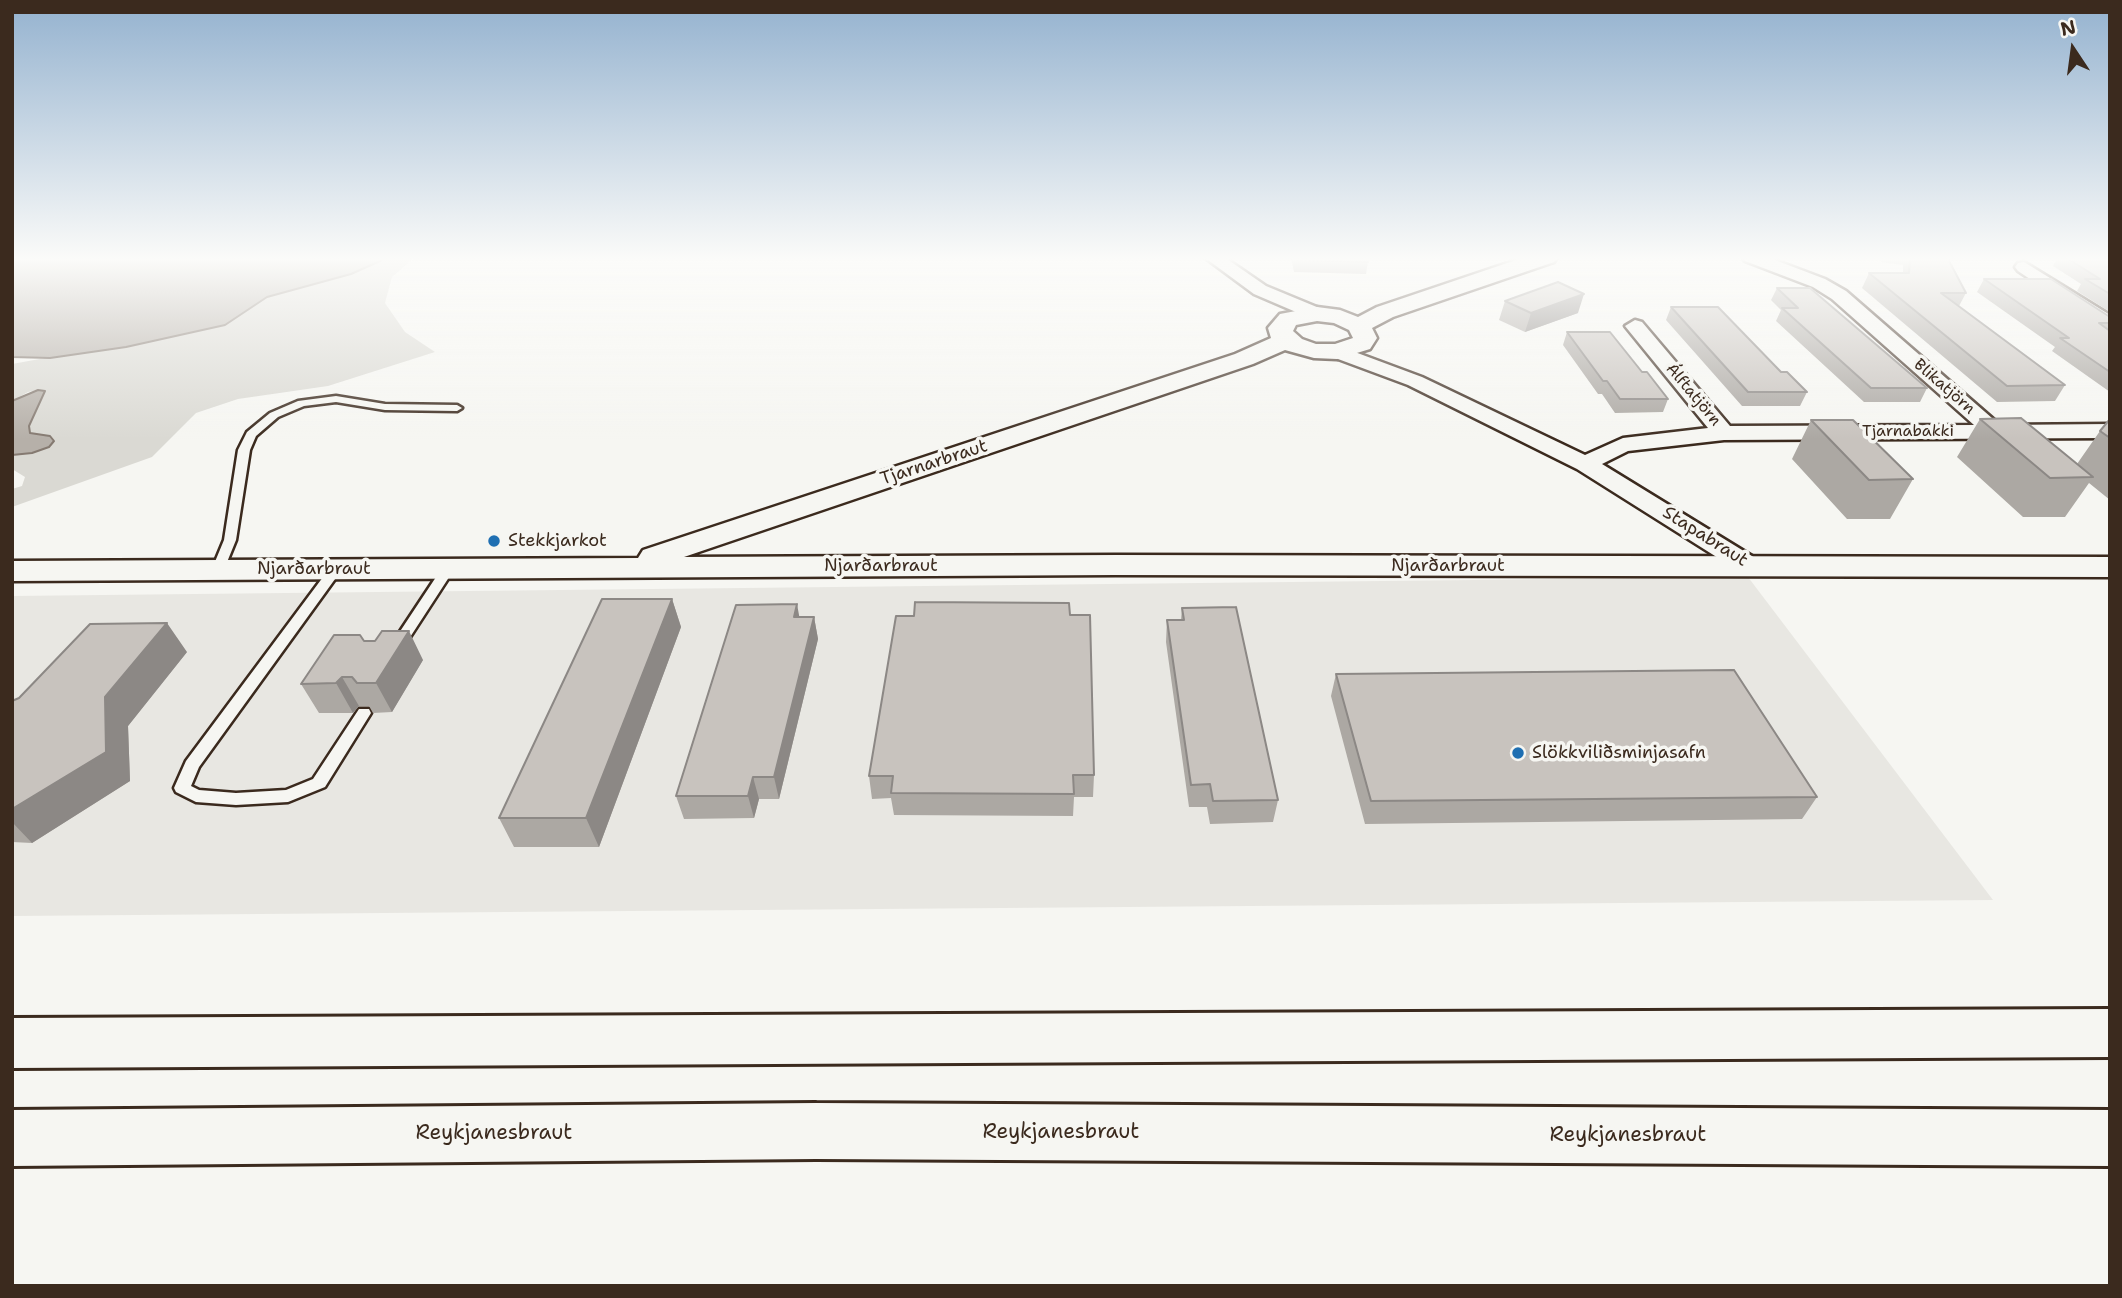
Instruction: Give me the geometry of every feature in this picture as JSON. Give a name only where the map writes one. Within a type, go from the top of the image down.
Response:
[{"type":"highway","points":[[12,1042],[2110,1033]]},
{"type":"highway","name":"Reykjanesbraut","points":[[12,1138],[830,1131],[2110,1138]]},
{"type":"street","points":[[1281,318],[1291,337],[1337,352],[1344,325]]},
{"type":"street","points":[[1291,337],[1296,318]]},
{"type":"street","points":[[1304,318],[1344,325],[1367,318]]},
{"type":"street","name":"Stapabraut","points":[[1326,318],[1344,325],[1415,382]]},
{"type":"street","name":"Blikatjörn","points":[[1865,318],[1995,432]]},
{"type":"street","name":"Álftatjörn","points":[[1634,326],[1724,432]]},
{"type":"street","name":"Tjarnarbraut","points":[[624,567],[1244,359],[1291,337]]},
{"type":"street","name":"Stapabraut","points":[[1337,352],[1415,382],[1585,464],[1751,567],[2110,567]]},
{"type":"street","name":"Tjarnabakki","points":[[1585,464],[1623,445],[1724,432],[2110,431]]},
{"type":"street","name":"Njarðarbraut","points":[[12,571],[624,567],[1751,567]]},
{"type":"lane","points":[[218,569],[230,540],[244,450],[251,434],[274,415],[302,403],[336,399],[386,407],[457,408]]},
{"type":"lane","points":[[337,568],[192,765],[182,788],[196,796],[209,797],[236,799],[288,796],[318,783],[364,713]]},
{"type":"lane","points":[[393,652],[449,568]]},
{"type":"shaded area","points":[[12,318],[395,318],[405,332],[435,352],[328,386],[238,399],[196,413],[152,457],[12,507],[12,489],[22,486],[25,477],[12,469],[12,455],[32,453],[41,434],[30,434],[29,426],[45,392],[28,392],[12,401],[12,364],[45,358],[12,357]]},
{"type":"shaded area","points":[[12,318],[236,318],[225,325],[126,347],[50,358],[12,357]]},
{"type":"shaded area","points":[[38,390],[45,391],[29,426],[30,433],[50,436],[54,441],[49,447],[32,453],[12,455],[12,401]]},
{"type":"shaded area","points":[[1748,577],[1993,900],[12,916],[12,596]]},
{"type":"building","points":[[1681,318],[1728,318],[1781,372],[1787,372],[1807,392],[1748,392]]},
{"type":"building","points":[[1793,318],[1845,318],[1927,388],[1871,388]]},
{"type":"building","points":[[1923,318],[1974,318],[2065,385],[2007,386]]},
{"type":"building","points":[[2040,318],[2110,318],[2110,323],[2099,323],[2110,331],[2110,372],[2060,338],[2069,338]]},
{"type":"building","points":[[1567,332],[1610,332],[1668,399],[1620,399],[1607,381],[1603,381]]},
{"type":"building","points":[[2021,418],[2093,477],[2050,478],[1980,419]]},
{"type":"building","points":[[2110,419],[2110,438],[2100,431]]},
{"type":"building","points":[[1811,420],[1853,420],[1913,479],[1869,480]]},
{"type":"building","points":[[602,599],[672,599],[586,818],[499,818]]},
{"type":"building","points":[[915,602],[1069,603],[1070,615],[1090,615],[1094,775],[1073,775],[1074,794],[891,793],[893,776],[869,776],[896,616],[914,616]]},
{"type":"building","points":[[797,604],[794,617],[814,617],[774,777],[753,777],[748,796],[676,796],[736,605]]},
{"type":"building","points":[[1236,607],[1278,800],[1213,801],[1210,784],[1191,785],[1167,620],[1184,620],[1182,608]]},
{"type":"building","points":[[167,623],[105,697],[106,752],[12,809],[12,701],[19,698],[90,624]]},
{"type":"building","points":[[382,631],[409,631],[376,683],[357,683],[352,677],[342,677],[336,683],[301,684],[334,635],[360,635],[364,641],[375,641]]},
{"type":"building","points":[[1734,670],[1817,797],[1371,801],[1336,674]]},
{"type":"place","name":"Stekkjarkot","points":[[494,541]]},
{"type":"place","name":"Slökkviliðsminjasafn","points":[[1518,753]]}]
